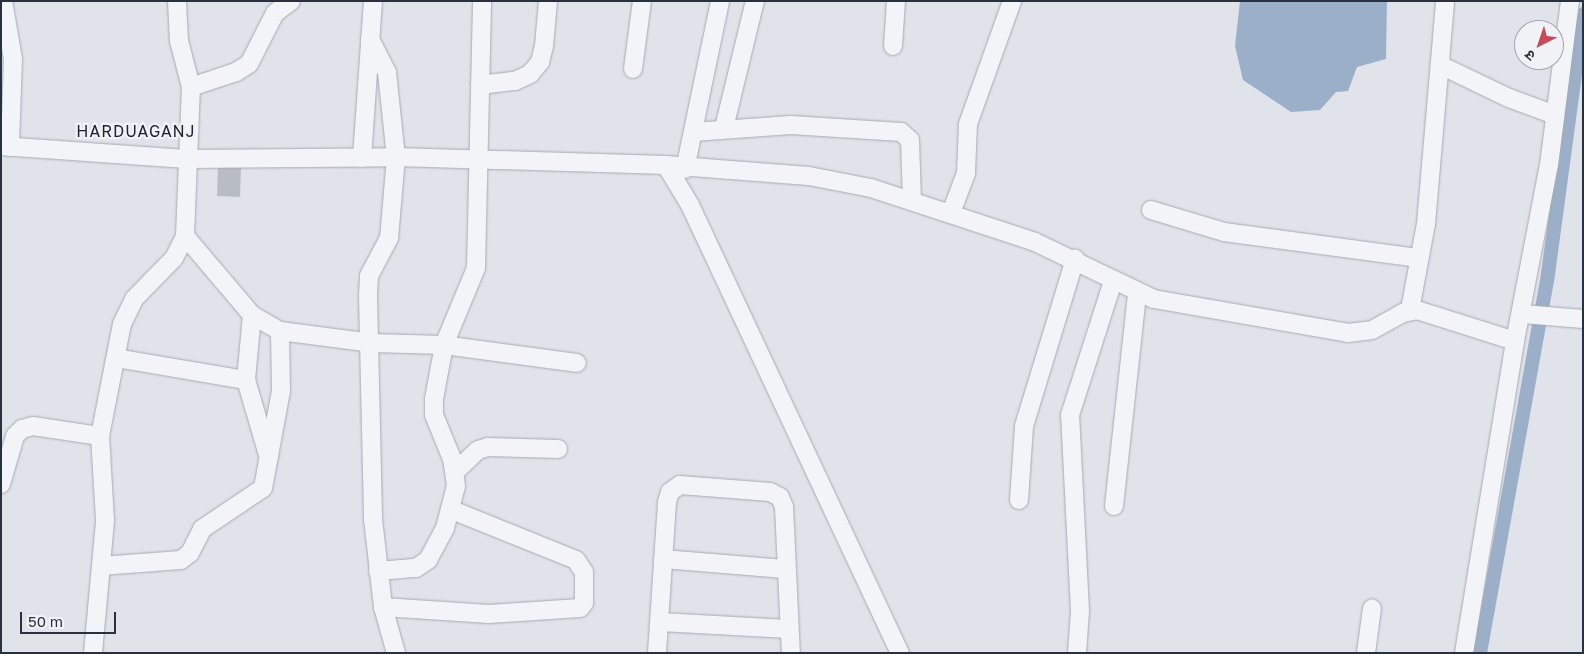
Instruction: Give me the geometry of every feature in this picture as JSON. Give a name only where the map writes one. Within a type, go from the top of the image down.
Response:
[{"type":"street","points":[[3,1],[13,59],[5,146],[187,159],[396,158],[666,165],[686,169],[809,176],[912,201],[951,213],[1075,259],[1137,293],[1348,333],[1372,330],[1410,310],[1441,316],[1515,341]]},
{"type":"street","points":[[93,653],[105,520],[100,436],[116,358],[128,307],[174,258],[185,236],[191,86],[179,41],[177,1]]},
{"type":"street","points":[[191,86],[236,72],[249,64],[275,13],[290,1]]},
{"type":"street","points":[[362,158],[373,1]]},
{"type":"street","points":[[378,571],[416,568],[428,560],[439,545],[450,509],[456,471],[434,415],[444,345],[476,268],[482,1]]},
{"type":"street","points":[[480,85],[516,81],[530,74],[540,62],[544,46],[548,1]]},
{"type":"street","points":[[634,69],[642,1]]},
{"type":"street","points":[[686,169],[720,1]]},
{"type":"street","points":[[724,128],[755,1]]},
{"type":"street","points":[[893,46],[896,1]]},
{"type":"street","points":[[951,213],[966,172],[968,124],[1012,1]]},
{"type":"street","points":[[1410,310],[1426,224],[1445,1]]},
{"type":"street","points":[[1464,653],[1515,341],[1526,315],[1570,1]]},
{"type":"street","points":[[370,39],[387,72],[396,158],[389,238],[369,276],[372,342],[373,519],[383,607],[396,653]]},
{"type":"street","points":[[1440,65],[1509,98],[1555,115]]},
{"type":"street","points":[[693,132],[724,128],[791,125],[907,134],[912,201]]},
{"type":"street","points":[[666,165],[690,205],[900,653]]},
{"type":"street","points":[[1151,210],[1224,232],[1419,258]]},
{"type":"street","points":[[185,236],[252,315],[280,331],[372,342],[444,345],[577,363]]},
{"type":"street","points":[[1019,500],[1024,426],[1075,259]]},
{"type":"street","points":[[1077,653],[1080,611],[1070,415],[1113,281]]},
{"type":"street","points":[[1114,506],[1137,293]]},
{"type":"street","points":[[252,315],[246,380],[270,463]]},
{"type":"street","points":[[1526,315],[1554,319],[1583,319]]},
{"type":"street","points":[[102,566],[186,557],[202,529],[263,488],[270,463],[281,391],[280,331]]},
{"type":"street","points":[[116,358],[246,380]]},
{"type":"street","points":[[1,484],[15,436],[22,429],[33,426],[100,436]]},
{"type":"street","points":[[456,471],[478,450],[488,447],[558,449]]},
{"type":"street","points":[[656,653],[660,622],[667,502],[670,492],[680,485],[770,492],[780,498],[784,507],[785,569],[791,653]]},
{"type":"street","points":[[383,607],[489,614],[580,608],[584,603],[584,572],[576,560],[450,509]]},
{"type":"street","points":[[663,559],[785,569]]},
{"type":"street","points":[[1366,653],[1372,608]]},
{"type":"street","points":[[660,622],[788,629]]},
{"type":"water","points":[[1240,1],[1387,1],[1386,59],[1357,67],[1348,91],[1336,92],[1320,110],[1291,112],[1243,80],[1235,46]]},
{"type":"building","points":[[218,165],[241,166],[240,197],[217,196]]},
{"type":"waterway","points":[[1480,653],[1548,274],[1583,14]]},
{"type":"district","name":"HARDUAGANJ","points":[[136,131]]}]
